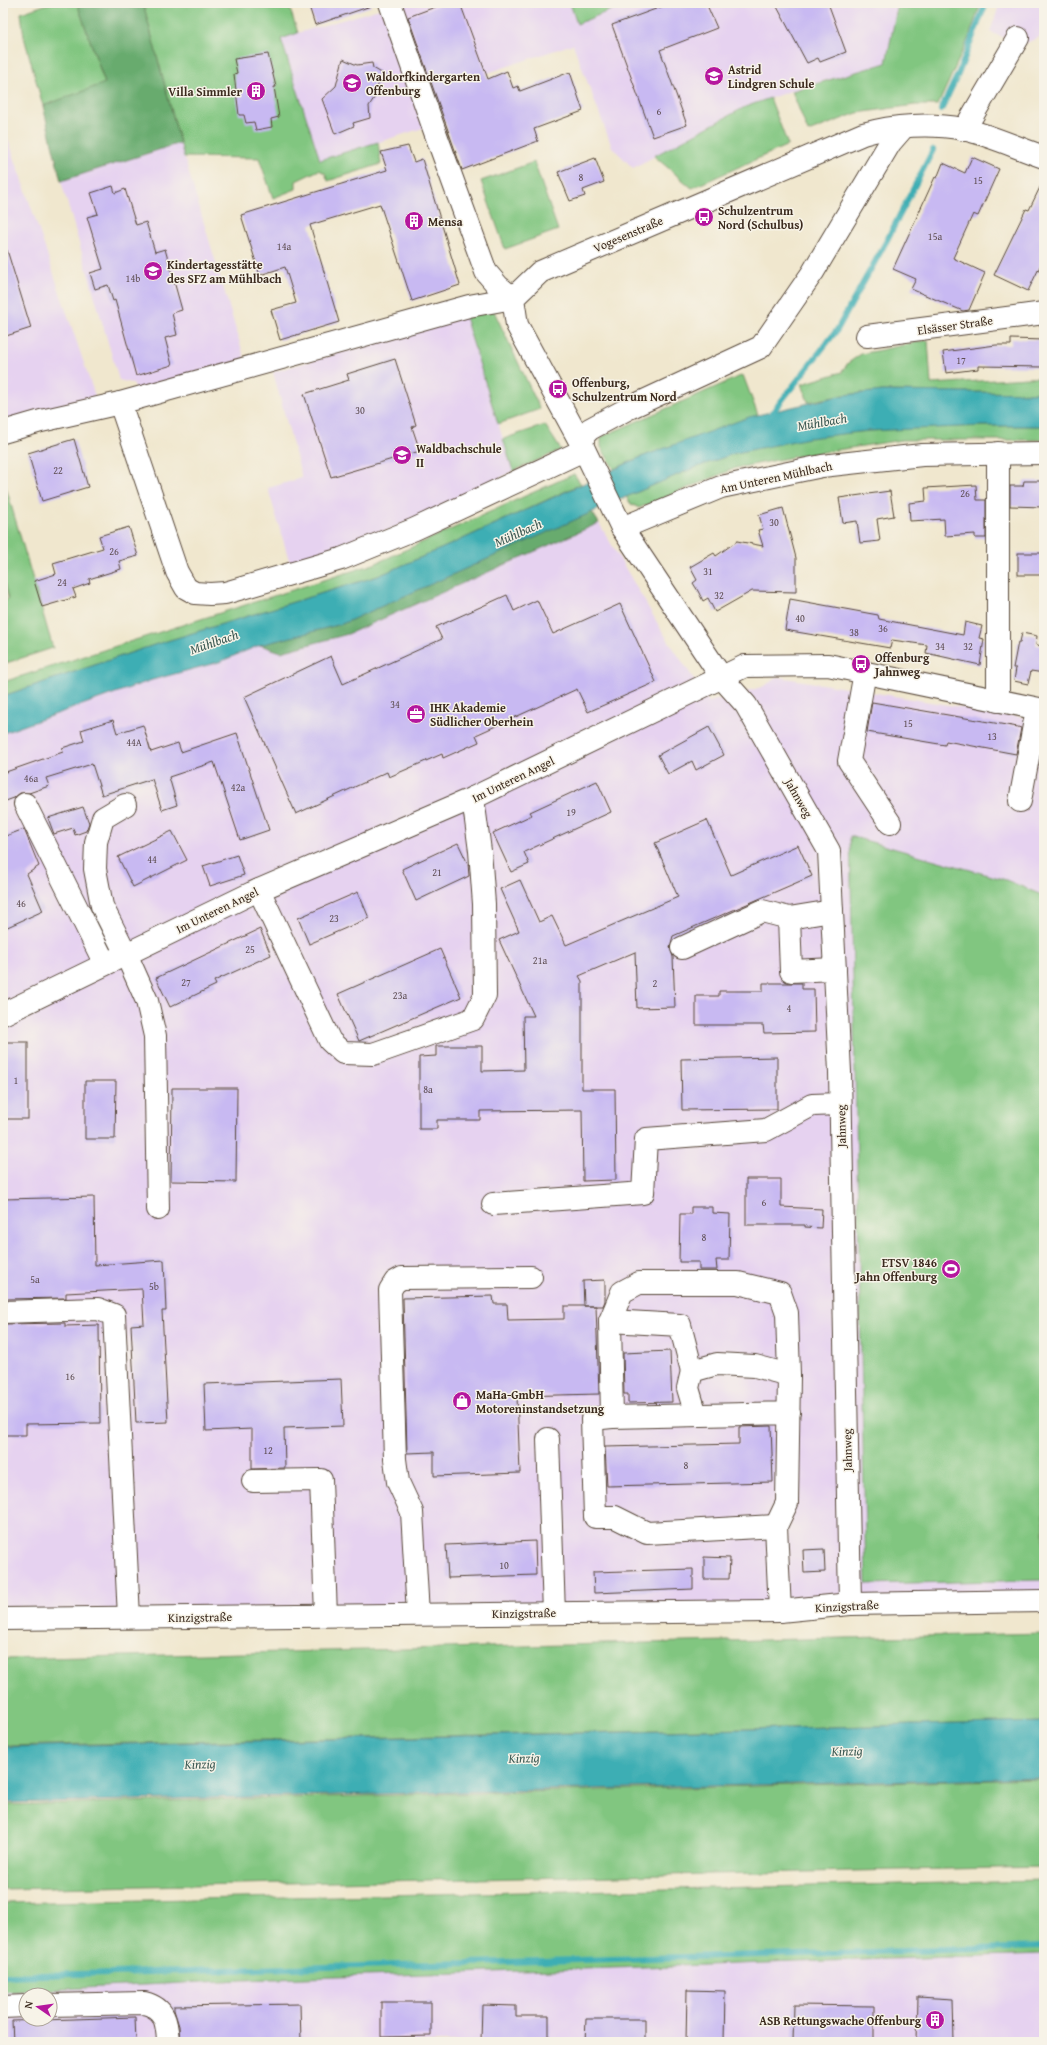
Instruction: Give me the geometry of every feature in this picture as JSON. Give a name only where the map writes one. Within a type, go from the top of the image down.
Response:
[{"type":"street","points":[[390,3],[434,132],[486,272],[498,286],[513,298],[517,325],[586,454],[618,521],[722,678]]},
{"type":"street","points":[[964,130],[1018,38]]},
{"type":"street","name":"Vogesenstraße","points":[[513,298],[540,272],[875,130],[926,126],[964,130],[1044,157]]},
{"type":"street","points":[[586,454],[584,435],[590,429],[629,408],[761,347],[813,272],[890,143],[903,128]]},
{"type":"street","points":[[3,432],[41,421],[120,403],[469,306],[513,298]]},
{"type":"street","name":"Elsässer Straße","points":[[866,336],[1044,313]]},
{"type":"street","points":[[120,403],[177,572],[186,588],[195,593],[225,593],[341,559],[415,529],[586,454]]},
{"type":"street","name":"Am Unteren Mühlbach","points":[[618,521],[721,487],[822,466],[922,455],[1044,453]]},
{"type":"street","points":[[998,454],[998,701]]},
{"type":"street","name":"Im Unteren Angel","points":[[3,1014],[260,890],[473,798],[745,666],[783,664],[828,665],[1040,709]]},
{"type":"street","points":[[866,672],[849,761],[890,823]]},
{"type":"street","name":"Jahnweg","points":[[722,678],[746,705],[829,851],[840,1104],[850,1604]]},
{"type":"street","points":[[1020,801],[1040,709]]},
{"type":"street","points":[[260,890],[330,1041],[343,1053],[373,1054],[473,1019],[485,995],[484,904],[480,851],[473,798]]},
{"type":"street","points":[[25,804],[105,964]]},
{"type":"street","points":[[125,805],[103,818],[96,842],[94,869],[102,906],[147,1001],[155,1036],[158,1209]]},
{"type":"street","points":[[682,948],[762,911],[789,918],[832,911]]},
{"type":"street","points":[[789,918],[791,970],[835,969]]},
{"type":"street","points":[[493,1204],[643,1193],[646,1139],[766,1130],[812,1105],[840,1104]]},
{"type":"street","points":[[418,1614],[412,1512],[398,1482],[395,1459],[390,1290],[395,1282],[402,1278],[531,1277]]},
{"type":"street","points":[[612,1418],[610,1321],[622,1292],[639,1283],[738,1283],[780,1293],[787,1313],[789,1375],[787,1503],[776,1526],[780,1611]]},
{"type":"street","points":[[3,1312],[98,1309],[114,1315],[129,1618]]},
{"type":"street","points":[[610,1321],[680,1325],[692,1371],[688,1388],[696,1415]]},
{"type":"street","points":[[692,1371],[717,1364],[755,1366],[789,1375]]},
{"type":"street","points":[[776,1526],[646,1534],[615,1517],[595,1517],[592,1419],[789,1413]]},
{"type":"street","points":[[548,1439],[554,1613]]},
{"type":"street","points":[[253,1481],[321,1480],[326,1615]]},
{"type":"street","name":"Kinzigstraße","points":[[3,1619],[780,1611],[850,1604],[1044,1601]]},
{"type":"street","points":[[58,2005],[144,2003],[153,2005],[162,2013],[167,2026],[168,2042]]},
{"type":"street","points":[[3,2007],[18,2006]]},
{"type":"shaded area","name":"Astrid Lindgren Schule","points":[[396,3],[898,3],[886,63],[799,88],[745,107],[633,168],[612,147],[573,44],[426,94]]},
{"type":"shaded area","points":[[1000,3],[1044,3],[1044,35],[1022,45],[990,32]]},
{"type":"shaded area","name":"Waldorfkindergarten Offenburg","points":[[386,7],[426,127],[317,162],[281,38]]},
{"type":"shaded area","points":[[3,124],[95,396],[3,424]]},
{"type":"shaded area","name":"Kindertagesstätte des SFZ am Mühlbach","points":[[180,143],[245,360],[138,391],[132,383],[119,380],[61,181]]},
{"type":"shaded area","name":"Waldbachschule II","points":[[465,317],[513,471],[443,509],[291,567],[268,488],[302,478],[273,372]]},
{"type":"shaded area","points":[[599,523],[662,631],[709,702],[762,687],[779,677],[1044,721],[1044,1603],[3,1626],[3,733],[152,680],[219,662],[260,645],[281,652],[348,634]]},
{"type":"shaded area","points":[[1044,1954],[1044,2042],[3,2042],[3,1992],[18,1991],[18,2027],[58,2027],[58,1989],[243,1980]]},
{"type":"green space","points":[[50,3],[77,3],[105,84],[43,106],[24,37],[21,13]]},
{"type":"green space","points":[[77,3],[143,3],[180,143],[61,181],[43,106],[105,83]]},
{"type":"green space","points":[[143,3],[288,3],[298,33],[281,39],[320,160],[378,142],[381,164],[328,181],[325,173],[319,170],[296,181],[296,189],[273,198],[259,158],[184,157]]},
{"type":"green space","points":[[570,3],[628,3],[577,24]]},
{"type":"green space","points":[[898,3],[981,3],[969,37],[938,105],[915,105],[857,113],[808,132],[792,91],[886,63]]},
{"type":"green space","points":[[770,98],[788,145],[692,188],[654,156],[745,107]]},
{"type":"green space","points":[[534,162],[558,230],[505,249],[481,181]]},
{"type":"green space","points":[[493,309],[540,409],[498,424],[465,317]]},
{"type":"green space","points":[[928,340],[931,384],[1044,377],[1044,393],[883,391],[844,395],[808,402],[802,384],[842,372],[848,363],[861,354]]},
{"type":"green space","points":[[743,375],[758,415],[641,457],[614,469],[601,447],[601,437]]},
{"type":"green space","points":[[545,425],[561,450],[513,471],[503,439]]},
{"type":"green space","points":[[983,426],[1044,426],[1044,440],[902,440],[798,456],[736,468],[639,508],[631,504],[626,497],[708,462],[766,445],[827,435],[858,432]]},
{"type":"green space","points":[[574,474],[581,484],[452,544],[378,576],[154,645],[3,696],[3,682],[374,564]]},
{"type":"green space","points":[[3,477],[53,648],[3,664],[3,601],[8,599],[3,577]]},
{"type":"green space","points":[[592,512],[599,523],[348,634],[281,652],[260,645],[342,624]]},
{"type":"green space","name":"ETSV 1846 Jahn Offenburg","points":[[850,836],[1006,880],[1044,896],[1044,1580],[866,1584]]},
{"type":"green space","points":[[1044,1633],[1044,1722],[3,1746],[3,1659]]},
{"type":"green space","points":[[1044,1779],[1044,1867],[3,1889],[3,1805]]},
{"type":"green space","points":[[1044,1881],[1044,1954],[243,1980],[58,1989],[58,1987],[18,1987],[18,1991],[3,1992],[3,1903]]},
{"type":"water","name":"Mühlbach","points":[[883,391],[1044,393],[1044,426],[983,426],[867,431],[809,438],[736,453],[689,470],[626,497],[342,624],[260,645],[219,662],[152,680],[3,733],[3,696],[154,645],[378,576],[452,544],[641,457],[749,417],[844,395]]},
{"type":"water","name":"Kinzig","points":[[1044,1722],[1044,1778],[3,1803],[3,1747]]},
{"type":"building","points":[[308,3],[370,3],[371,6],[315,25]]},
{"type":"building","points":[[446,3],[460,3],[488,79],[507,71],[513,88],[518,86],[520,91],[570,72],[583,111],[534,129],[538,141],[462,170],[408,17]]},
{"type":"building","points":[[672,3],[706,3],[717,28],[660,50],[687,125],[653,137],[612,25]]},
{"type":"building","points":[[775,3],[828,3],[846,52],[820,62],[818,58],[807,63]]},
{"type":"building","name":"Villa Simmler","points":[[268,54],[276,87],[274,87],[279,117],[271,119],[272,127],[256,130],[254,122],[246,123],[244,115],[239,115],[234,74],[237,73],[234,59]]},
{"type":"building","points":[[343,59],[357,65],[372,63],[373,68],[385,75],[373,92],[376,95],[369,106],[370,118],[353,123],[354,126],[335,134],[322,99],[336,86]]},
{"type":"building","points":[[408,146],[414,162],[422,159],[460,285],[412,301],[380,204],[310,225],[339,322],[280,340],[271,310],[296,303],[285,267],[260,275],[241,215],[387,170],[381,152]]},
{"type":"building","points":[[972,157],[999,169],[978,216],[973,214],[953,258],[985,273],[969,310],[963,311],[911,289],[916,279],[893,269],[935,177],[937,178],[943,163],[965,173]]},
{"type":"building","points":[[595,158],[604,182],[583,190],[585,196],[570,201],[558,172]]},
{"type":"building","points":[[1044,179],[1044,258],[1028,291],[994,275],[1026,209],[1029,210]]},
{"type":"building","points":[[113,186],[115,193],[125,189],[136,225],[146,222],[155,252],[165,249],[182,310],[172,313],[177,335],[165,338],[172,365],[136,376],[115,300],[113,301],[108,285],[95,289],[90,273],[103,269],[87,217],[98,214],[91,193]]},
{"type":"building","points":[[7,250],[31,328],[3,337],[3,251]]},
{"type":"building","points":[[1011,339],[1044,340],[1044,367],[978,366],[978,369],[946,373],[943,352],[996,345],[1011,345]]},
{"type":"building","points":[[395,359],[416,425],[412,427],[420,451],[331,477],[304,394],[349,380],[347,374]]},
{"type":"building","points":[[74,439],[88,487],[42,501],[28,453]]},
{"type":"building","points":[[1024,481],[1044,481],[1044,507],[1010,506],[1010,486],[1023,486]]},
{"type":"building","points":[[976,485],[977,500],[986,500],[986,538],[975,538],[975,534],[945,536],[944,519],[910,521],[909,503],[926,501],[925,488]]},
{"type":"building","points":[[890,491],[894,516],[877,519],[880,541],[860,543],[857,521],[843,523],[839,498]]},
{"type":"building","points":[[783,508],[796,558],[796,592],[752,591],[715,612],[708,598],[703,601],[693,583],[697,580],[690,567],[714,553],[716,556],[737,541],[763,546],[758,530],[763,529],[759,515]]},
{"type":"building","points":[[129,527],[138,556],[119,561],[121,569],[89,579],[90,583],[73,589],[76,597],[42,607],[34,581],[56,574],[53,563],[103,548],[99,536]]},
{"type":"building","points":[[1018,553],[1044,553],[1044,575],[1018,575]]},
{"type":"building","points":[[507,595],[514,611],[537,600],[553,634],[620,604],[656,682],[588,712],[577,689],[476,735],[479,742],[443,758],[442,754],[389,777],[387,772],[296,814],[244,697],[331,656],[343,684],[442,639],[436,627]]},
{"type":"building","points":[[790,599],[878,615],[879,619],[963,635],[965,622],[982,626],[979,638],[984,639],[980,665],[926,653],[927,645],[892,640],[890,648],[785,630]]},
{"type":"building","points":[[1022,633],[1037,636],[1036,645],[1044,646],[1044,673],[1031,671],[1028,684],[1014,681],[1016,668],[1013,668],[1018,642],[1020,642]]},
{"type":"building","points":[[872,702],[1021,728],[1016,754],[946,741],[945,745],[867,732]]},
{"type":"building","points":[[113,720],[117,733],[143,725],[151,752],[178,743],[181,752],[237,733],[269,830],[240,840],[214,762],[169,777],[177,805],[162,810],[152,779],[102,795],[92,764],[46,778],[49,786],[29,793],[20,793],[14,798],[3,802],[3,773],[63,752],[62,748],[84,741],[81,730]]},
{"type":"building","points":[[709,727],[724,755],[696,770],[692,761],[668,774],[658,755]]},
{"type":"building","points":[[597,781],[611,812],[524,852],[529,864],[511,872],[493,833],[532,815],[530,812]]},
{"type":"building","points":[[83,807],[89,823],[86,831],[75,835],[73,828],[54,834],[48,818]]},
{"type":"building","points":[[707,820],[731,875],[798,845],[812,876],[673,936],[670,947],[673,957],[675,1007],[637,1008],[635,952],[579,976],[582,981],[582,1089],[615,1089],[616,1180],[583,1181],[582,1110],[480,1111],[480,1120],[437,1120],[437,1129],[419,1129],[419,1057],[436,1056],[436,1046],[482,1046],[482,1071],[524,1070],[523,1016],[534,1016],[499,940],[519,931],[500,889],[520,880],[539,922],[552,916],[566,945],[678,897],[655,843]]},
{"type":"building","points":[[24,829],[39,866],[27,874],[43,911],[3,929],[3,837]]},
{"type":"building","points":[[172,831],[187,860],[133,887],[118,857]]},
{"type":"building","points":[[458,843],[468,864],[469,876],[416,901],[402,869]]},
{"type":"building","points":[[237,855],[244,875],[210,886],[203,866]]},
{"type":"building","points":[[358,892],[369,918],[309,944],[298,918]]},
{"type":"building","points":[[260,929],[271,955],[214,981],[216,985],[170,1007],[156,978]]},
{"type":"building","points":[[440,949],[461,997],[359,1041],[338,994]]},
{"type":"building","points":[[763,983],[802,983],[802,989],[814,989],[815,1032],[764,1033],[763,1025],[696,1025],[696,996],[719,996],[719,991],[763,991]]},
{"type":"building","points":[[3,1042],[28,1042],[28,1119],[3,1119]]},
{"type":"building","points":[[777,1057],[777,1109],[682,1110],[681,1059]]},
{"type":"building","points":[[85,1081],[116,1081],[115,1139],[85,1139]]},
{"type":"building","points":[[172,1088],[237,1088],[236,1182],[171,1181]]},
{"type":"building","points":[[746,1179],[781,1179],[781,1207],[822,1209],[821,1228],[805,1227],[805,1225],[746,1225]]},
{"type":"building","points":[[94,1197],[95,1265],[164,1260],[166,1311],[162,1311],[168,1422],[136,1423],[131,1325],[144,1324],[142,1289],[66,1293],[66,1298],[3,1299],[3,1199]]},
{"type":"building","points":[[691,1207],[712,1207],[712,1213],[730,1214],[729,1260],[716,1260],[717,1270],[699,1270],[699,1262],[679,1262],[680,1214],[691,1214]]},
{"type":"building","points":[[605,1280],[605,1301],[603,1306],[584,1306],[583,1281]]},
{"type":"building","points":[[493,1296],[494,1304],[507,1304],[508,1320],[564,1319],[564,1306],[596,1306],[599,1394],[517,1396],[520,1473],[434,1476],[434,1452],[407,1453],[403,1298]]},
{"type":"building","points":[[65,1323],[65,1326],[99,1325],[100,1423],[26,1424],[26,1435],[3,1435],[3,1324]]},
{"type":"building","points":[[670,1351],[672,1402],[628,1403],[628,1394],[624,1394],[623,1353]]},
{"type":"building","points":[[341,1379],[343,1426],[284,1428],[285,1468],[252,1469],[252,1429],[206,1431],[204,1384]]},
{"type":"building","points":[[771,1426],[773,1482],[607,1486],[605,1447],[739,1444],[739,1427]]},
{"type":"building","points":[[535,1541],[536,1575],[448,1578],[446,1545]]},
{"type":"building","points":[[824,1549],[825,1572],[804,1573],[803,1550]]},
{"type":"building","points":[[704,1557],[730,1558],[729,1579],[704,1579]]},
{"type":"building","points":[[693,1569],[693,1589],[594,1593],[593,1572]]},
{"type":"building","points":[[687,1990],[725,1991],[724,2042],[686,2042]]},
{"type":"building","name":"ASB Rettungswache Offenburg","points":[[918,1997],[953,1999],[954,2042],[917,2042]]},
{"type":"building","points":[[381,2002],[431,2002],[431,2036],[381,2037]]},
{"type":"building","points":[[300,2004],[301,2042],[180,2042],[179,2026],[174,2010],[174,2006]]},
{"type":"building","points":[[482,2005],[516,2006],[516,2016],[549,2016],[549,2042],[481,2041]]},
{"type":"building","points":[[794,2005],[874,2006],[874,2042],[793,2042]]},
{"type":"building","points":[[135,2017],[136,2042],[13,2042],[12,2021],[18,2021],[18,2027],[58,2027],[58,2020]]},
{"type":"building","points":[[586,2019],[645,2019],[645,2042],[585,2042]]},
{"type":"waterway","points":[[941,110],[959,72],[986,3]]},
{"type":"waterway","points":[[768,418],[837,330],[887,240],[933,150]]},
{"type":"waterway","points":[[3,1976],[1044,1947]]},
{"type":"place","name":"Astrid Lindgren Schule","points":[[714,76]]},
{"type":"place","name":"Waldorfkindergarten Offenburg","points":[[352,83]]},
{"type":"place","name":"Villa Simmler","points":[[256,91]]},
{"type":"place","name":"Schulzentrum Nord (Schulbus)","points":[[704,217]]},
{"type":"place","name":"Mensa","points":[[414,221]]},
{"type":"place","name":"Kindertagesstätte des SFZ am Mühlbach","points":[[153,271]]},
{"type":"place","name":"Offenburg, Schulzentrum Nord","points":[[558,389]]},
{"type":"place","name":"Waldbachschule II","points":[[402,455]]},
{"type":"place","name":"Offenburg Jahnweg","points":[[861,664]]},
{"type":"place","name":"IHK Akademie Südlicher Oberhein","points":[[416,714]]},
{"type":"place","name":"ETSV 1846 Jahn Offenburg","points":[[951,1269]]},
{"type":"place","name":"MaHa-GmbH Motoreninstandsetzung","points":[[462,1401]]},
{"type":"place","name":"ASB Rettungswache Offenburg","points":[[935,2020]]}]
